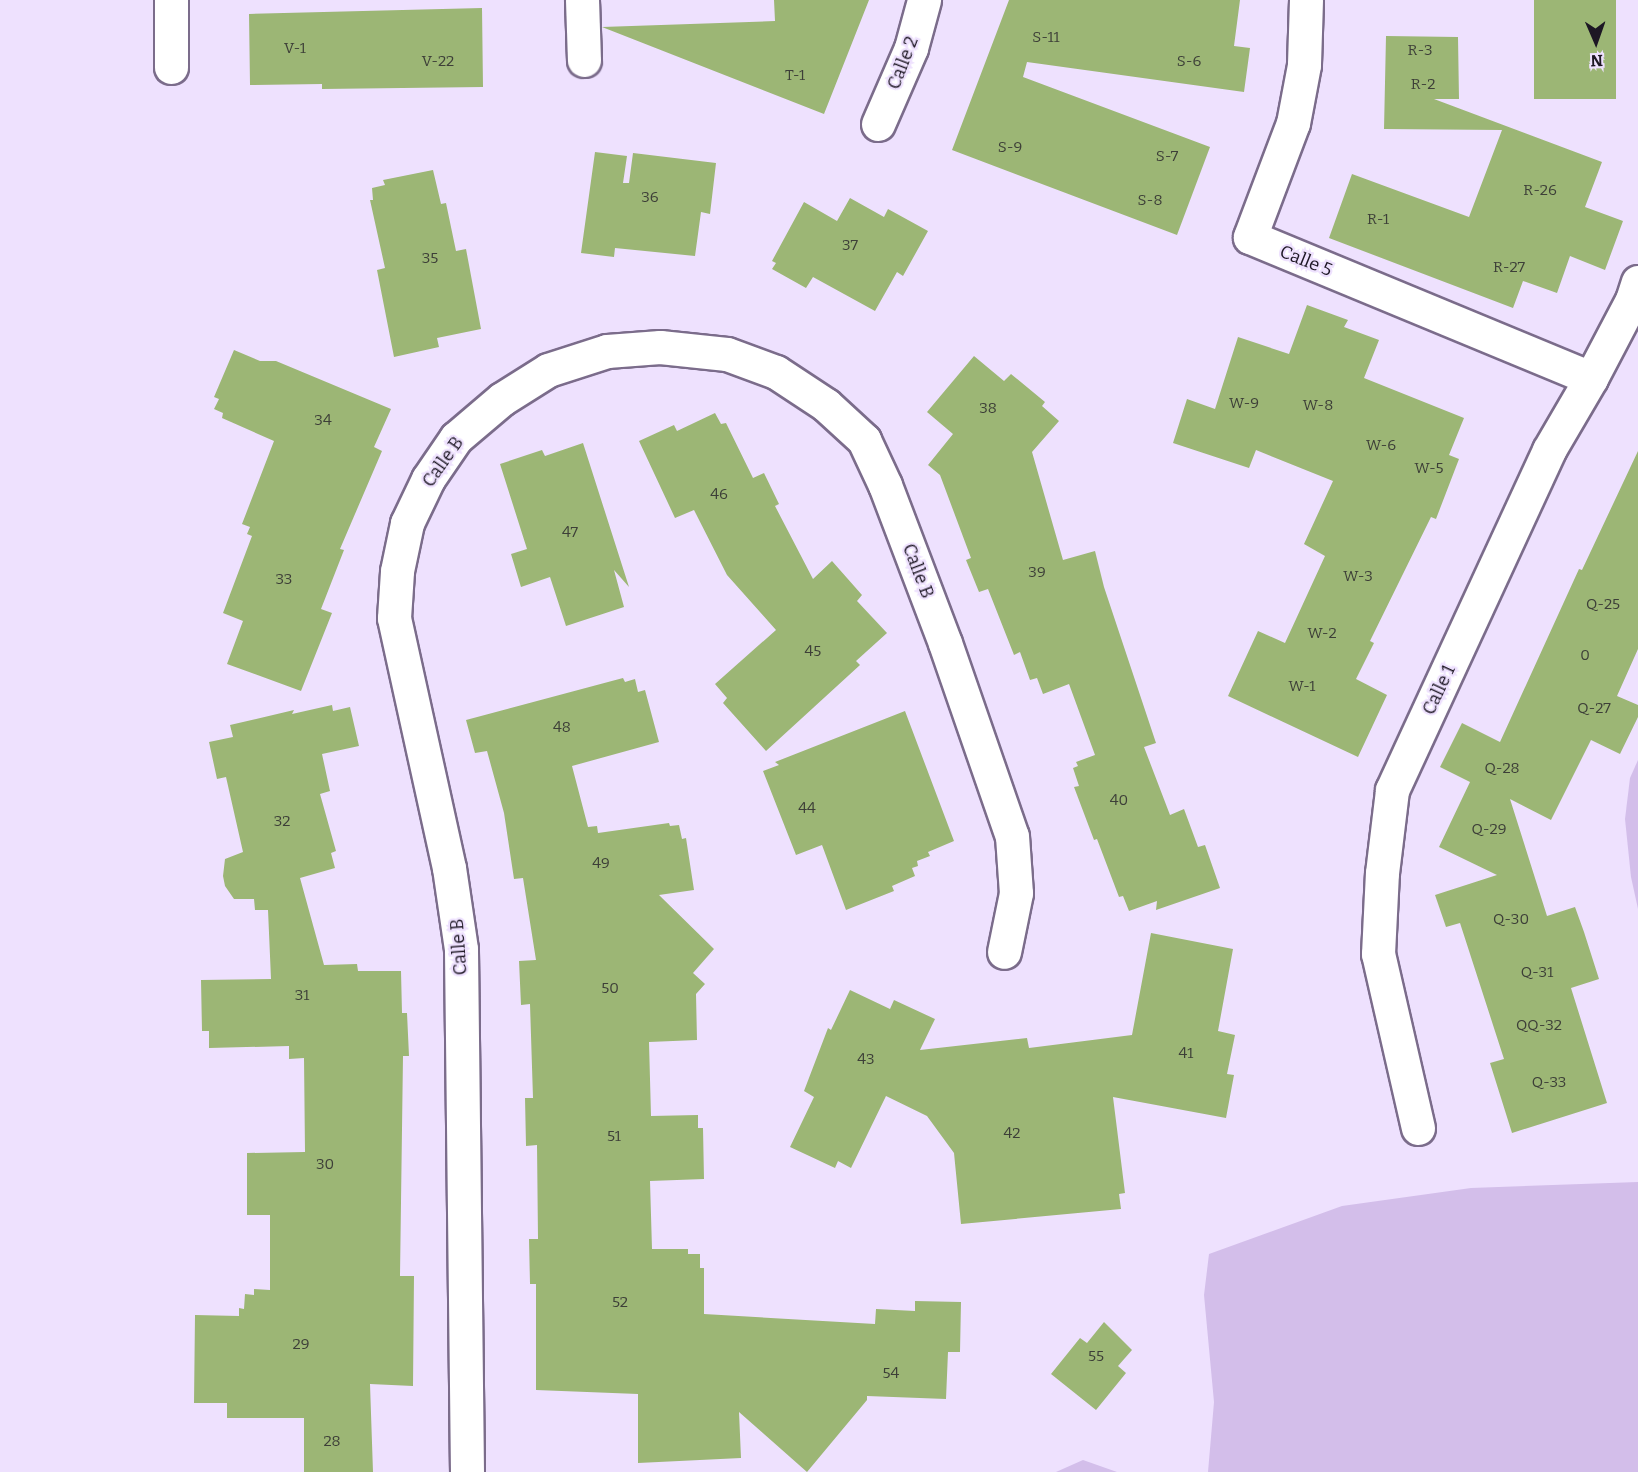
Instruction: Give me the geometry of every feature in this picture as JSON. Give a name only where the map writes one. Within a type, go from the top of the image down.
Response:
[{"type":"street","points":[[171,0],[171,67]]},
{"type":"street","points":[[582,0],[584,60]]},
{"type":"street","name":"Calle 2","points":[[878,124],[911,48],[924,0]]},
{"type":"street","name":"Calle 5","points":[[1306,0],[1304,65],[1293,123],[1250,237],[1591,378]]},
{"type":"street","name":"Calle 1","points":[[1419,1128],[1378,954],[1382,873],[1392,790],[1549,450],[1591,378],[1632,300],[1638,282]]},
{"type":"street","name":"Calle B","points":[[467,1472],[460,949],[449,868],[394,618],[397,571],[407,523],[428,479],[456,438],[502,399],[548,370],[607,351],[660,347],[727,354],[776,372],[834,412],[864,440],[885,485],[945,643],[1011,836],[1016,893],[1004,952]]},
{"type":"shaded area","points":[[1638,760],[1638,909],[1631,877],[1625,819],[1630,778]]},
{"type":"shaded area","points":[[1638,1182],[1638,1472],[1208,1472],[1214,1402],[1204,1295],[1209,1254],[1342,1206],[1471,1188]]},
{"type":"shaded area","points":[[1083,1460],[1117,1472],[1056,1472]]},
{"type":"building","points":[[774,0],[869,0],[824,114],[602,27],[775,21]]},
{"type":"building","points":[[1009,0],[1240,0],[1234,46],[1250,48],[1244,92],[1027,62],[1023,77],[1210,147],[1177,235],[952,150]]},
{"type":"building","points":[[1534,0],[1616,0],[1616,99],[1534,99]]},
{"type":"building","points":[[482,8],[483,87],[322,89],[322,84],[250,85],[249,14]]},
{"type":"building","points":[[1386,36],[1458,37],[1459,99],[1434,99],[1602,162],[1585,207],[1623,221],[1605,270],[1570,256],[1557,293],[1523,281],[1513,308],[1329,238],[1352,174],[1469,217],[1502,130],[1384,129]]},
{"type":"building","points":[[595,152],[627,156],[623,183],[629,183],[633,153],[716,163],[710,214],[701,212],[695,256],[615,248],[614,257],[581,253]]},
{"type":"building","points":[[433,170],[441,204],[446,203],[456,251],[466,249],[481,329],[437,338],[439,347],[394,357],[377,270],[385,268],[370,200],[373,200],[372,188],[385,185],[383,180]]},
{"type":"building","points":[[850,198],[884,217],[888,209],[928,231],[903,276],[897,272],[875,311],[813,277],[806,288],[772,269],[776,263],[772,261],[804,202],[837,221]]},
{"type":"building","points":[[1307,305],[1348,320],[1344,327],[1379,340],[1364,378],[1464,418],[1449,455],[1459,459],[1436,519],[1431,517],[1370,641],[1374,643],[1356,679],[1387,695],[1358,757],[1228,696],[1258,631],[1285,643],[1325,556],[1304,544],[1333,481],[1256,450],[1249,468],[1173,443],[1187,399],[1215,409],[1238,337],[1289,354]]},
{"type":"building","points":[[234,350],[260,361],[276,361],[391,409],[374,447],[382,451],[340,549],[344,550],[321,609],[332,613],[301,691],[227,664],[243,621],[223,613],[252,536],[247,534],[250,527],[242,524],[274,441],[222,418],[223,413],[214,409],[219,399],[214,397]]},
{"type":"building","points":[[974,356],[1004,381],[1011,374],[1045,402],[1042,406],[1059,421],[1032,452],[1063,560],[1095,551],[1104,587],[1156,743],[1144,747],[1170,815],[1184,809],[1198,847],[1205,845],[1220,888],[1156,910],[1157,901],[1129,911],[1123,896],[1119,897],[1074,787],[1079,786],[1073,768],[1078,766],[1076,762],[1095,755],[1069,684],[1043,694],[1037,678],[1030,680],[1020,652],[1014,655],[988,589],[979,592],[966,560],[971,558],[940,475],[928,465],[953,434],[927,412]]},
{"type":"building","points":[[715,413],[721,424],[726,423],[753,478],[764,473],[779,504],[775,506],[813,579],[832,561],[862,595],[857,601],[887,633],[856,661],[860,665],[766,751],[723,703],[727,698],[715,684],[776,630],[727,575],[694,510],[675,518],[639,441],[674,425],[677,431]]},
{"type":"building","points":[[583,443],[629,587],[614,570],[624,607],[566,626],[550,577],[521,587],[511,554],[527,549],[500,464],[542,450],[545,456]]},
{"type":"building","points":[[1638,451],[1638,649],[1617,696],[1638,705],[1638,717],[1620,754],[1591,740],[1551,820],[1510,799],[1547,916],[1575,907],[1599,979],[1571,988],[1607,1103],[1512,1133],[1490,1063],[1504,1059],[1460,923],[1446,927],[1435,895],[1497,875],[1439,847],[1470,782],[1440,767],[1462,723],[1500,742],[1579,569],[1582,570]]},
{"type":"building","points":[[623,678],[625,682],[635,679],[638,692],[645,690],[659,742],[572,766],[588,827],[597,826],[598,833],[669,823],[670,826],[679,825],[682,839],[686,838],[694,890],[659,895],[714,949],[693,973],[705,984],[696,994],[697,1040],[649,1042],[651,1116],[698,1115],[698,1128],[703,1128],[704,1179],[650,1181],[652,1249],[688,1249],[688,1254],[700,1254],[700,1268],[704,1268],[704,1314],[875,1324],[876,1309],[915,1311],[915,1301],[961,1302],[960,1352],[948,1352],[946,1399],[867,1396],[867,1400],[807,1472],[739,1412],[741,1458],[638,1463],[638,1394],[536,1390],[536,1284],[530,1284],[529,1239],[538,1239],[537,1145],[526,1146],[525,1098],[533,1098],[530,1004],[521,1005],[519,961],[536,960],[523,878],[514,879],[504,813],[487,751],[475,753],[466,720]]},
{"type":"building","points":[[332,705],[333,711],[350,707],[359,746],[322,754],[330,791],[320,794],[336,851],[331,853],[335,868],[300,878],[324,965],[357,964],[358,971],[401,971],[402,1013],[407,1013],[409,1056],[403,1056],[400,1276],[414,1276],[413,1386],[370,1384],[373,1472],[304,1472],[304,1418],[227,1418],[227,1403],[194,1403],[195,1315],[239,1316],[239,1308],[244,1309],[245,1294],[254,1295],[254,1289],[270,1290],[270,1215],[247,1215],[247,1153],[305,1152],[304,1058],[289,1059],[289,1046],[209,1048],[209,1031],[202,1031],[201,980],[271,979],[268,910],[255,910],[254,899],[234,899],[225,886],[223,876],[225,859],[243,852],[226,777],[217,779],[209,742],[233,737],[230,725],[294,710],[292,714]]},
{"type":"building","points":[[905,711],[954,841],[928,852],[930,856],[917,861],[918,866],[912,868],[915,876],[892,886],[894,891],[846,910],[822,845],[796,855],[763,771],[779,765],[775,762]]},
{"type":"building","points":[[1151,933],[1233,949],[1218,1031],[1235,1035],[1227,1074],[1234,1075],[1226,1118],[1113,1097],[1125,1193],[1119,1194],[1121,1209],[961,1224],[954,1153],[927,1116],[886,1096],[851,1168],[838,1161],[835,1168],[790,1147],[814,1097],[804,1091],[828,1028],[831,1030],[850,990],[890,1009],[894,1000],[935,1019],[920,1050],[1027,1038],[1029,1048],[1132,1035]]},
{"type":"building","points":[[1104,1322],[1132,1350],[1118,1366],[1126,1373],[1096,1410],[1051,1374],[1080,1338],[1087,1343]]}]
